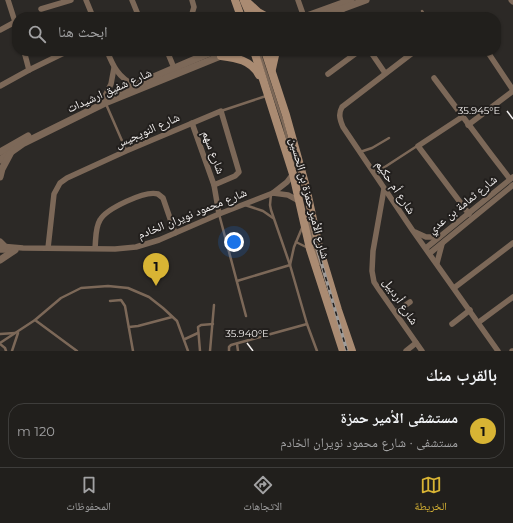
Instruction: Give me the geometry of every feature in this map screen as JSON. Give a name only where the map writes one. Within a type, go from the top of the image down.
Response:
[{"type":"main road","points":[[235,0],[236,12]]},
{"type":"main road","points":[[244,0],[250,12]]},
{"type":"main road","points":[[244,0],[258,12]]},
{"type":"main road","points":[[225,56],[246,62],[258,72],[264,84]]},
{"type":"main road","name":"شارع الأمير حمزة بن الحسين","points":[[256,56],[293,174],[310,249],[346,351]]},
{"type":"main road","name":"شارع الأمير حمزة بن الحسين","points":[[267,56],[292,134],[320,247],[338,310],[352,351]]},
{"type":"main road","points":[[272,72],[275,56]]},
{"type":"street","points":[[8,0],[12,12]]},
{"type":"street","points":[[41,9],[71,0]]},
{"type":"street","points":[[86,0],[91,12]]},
{"type":"street","points":[[132,0],[137,12]]},
{"type":"street","points":[[192,0],[194,8],[193,12]]},
{"type":"street","points":[[298,0],[302,12]]},
{"type":"street","points":[[318,12],[351,0]]},
{"type":"street","points":[[334,12],[366,0]]},
{"type":"street","points":[[0,30],[12,26]]},
{"type":"street","points":[[25,56],[29,70]]},
{"type":"street","points":[[0,86],[58,56]]},
{"type":"street","points":[[109,56],[114,68],[120,76],[134,85]]},
{"type":"street","points":[[169,56],[174,68]]},
{"type":"street","name":"شارع شفيق ارشيدات","points":[[0,160],[12,151],[134,85],[174,68],[211,56]]},
{"type":"street","name":"شارع شفيق ارشيدات","points":[[0,152],[35,132],[212,56]]},
{"type":"street","points":[[328,74],[352,56]]},
{"type":"street","points":[[373,56],[385,73]]},
{"type":"street","name":"شارع أم حكيم","points":[[408,56],[342,107],[339,112],[340,120],[343,127],[384,189],[498,351]]},
{"type":"street","points":[[468,124],[513,90],[490,56]]},
{"type":"street","points":[[105,101],[111,84],[114,68]]},
{"type":"street","points":[[434,78],[462,117],[512,181]]},
{"type":"street","points":[[214,185],[235,176],[239,172],[221,111]]},
{"type":"street","name":"شارع النويجيس","points":[[48,248],[54,194],[60,183],[67,178],[126,151],[221,111]]},
{"type":"street","points":[[462,117],[418,146],[469,214]]},
{"type":"street","name":"شارع سهم","points":[[192,123],[214,185],[219,214]]},
{"type":"street","points":[[0,177],[5,162],[12,151]]},
{"type":"street","name":"شارع محمود نويران الخادم","points":[[1,246],[23,248],[115,249],[136,247],[175,233],[272,193],[287,182],[293,174]]},
{"type":"street","name":"شارع ثمامة بن عدي","points":[[426,248],[512,181]]},
{"type":"street","name":"شارع ثمامة بن عدي","points":[[430,253],[512,181]]},
{"type":"street","name":"شارع أردبيل","points":[[384,189],[374,252],[372,271],[374,282],[422,351]]},
{"type":"street","points":[[95,248],[98,224],[101,218],[123,204],[146,193],[158,194],[163,198],[175,233]]},
{"type":"street","points":[[272,193],[288,195],[299,201]]},
{"type":"street","points":[[413,231],[426,237],[440,237]]},
{"type":"street","points":[[454,288],[513,243]]},
{"type":"street","points":[[437,263],[442,244]]},
{"type":"street","name":"شارع محمود نويران الخادم","points":[[1,246],[15,250],[23,248]]},
{"type":"street","points":[[0,260],[15,250]]},
{"type":"street","points":[[479,322],[513,297]]},
{"type":"street","points":[[396,312],[410,302]]},
{"type":"street","points":[[452,324],[470,310]]},
{"type":"street","points":[[406,351],[416,343]]},
{"type":"lane","points":[[262,56],[286,122],[318,252],[346,351]]},
{"type":"lane","points":[[221,111],[268,96]]},
{"type":"lane","points":[[105,101],[126,151]]},
{"type":"lane","points":[[359,152],[372,148],[389,138]]},
{"type":"lane","points":[[374,174],[418,146]]},
{"type":"lane","points":[[272,193],[270,205],[290,265],[307,324],[317,351]]},
{"type":"lane","points":[[243,204],[263,211],[274,218]]},
{"type":"lane","points":[[219,214],[246,316]]},
{"type":"lane","points":[[290,265],[296,242],[304,223]]},
{"type":"lane","points":[[296,242],[310,249]]},
{"type":"lane","points":[[237,281],[290,265]]},
{"type":"lane","points":[[6,351],[0,344],[35,320],[61,298],[81,288],[108,286],[128,288],[149,297],[177,321],[185,339],[188,351]]},
{"type":"lane","points":[[110,301],[121,300],[125,306],[133,351]]},
{"type":"lane","points":[[210,351],[214,305]]},
{"type":"lane","points":[[129,327],[172,317]]},
{"type":"lane","points":[[35,320],[76,351]]},
{"type":"lane","points":[[200,351],[198,333],[199,325],[213,324]]},
{"type":"lane","points":[[229,351],[230,346],[307,324]]},
{"type":"lane","points":[[0,334],[18,332]]},
{"type":"lane","points":[[12,351],[18,332]]},
{"type":"lane","points":[[185,339],[198,333]]},
{"type":"lane","points":[[237,344],[238,351]]},
{"type":"railway","points":[[318,251],[347,351]]},
{"type":"place","name":"مستشفى الأمير حمزة","points":[[156,286]]}]
